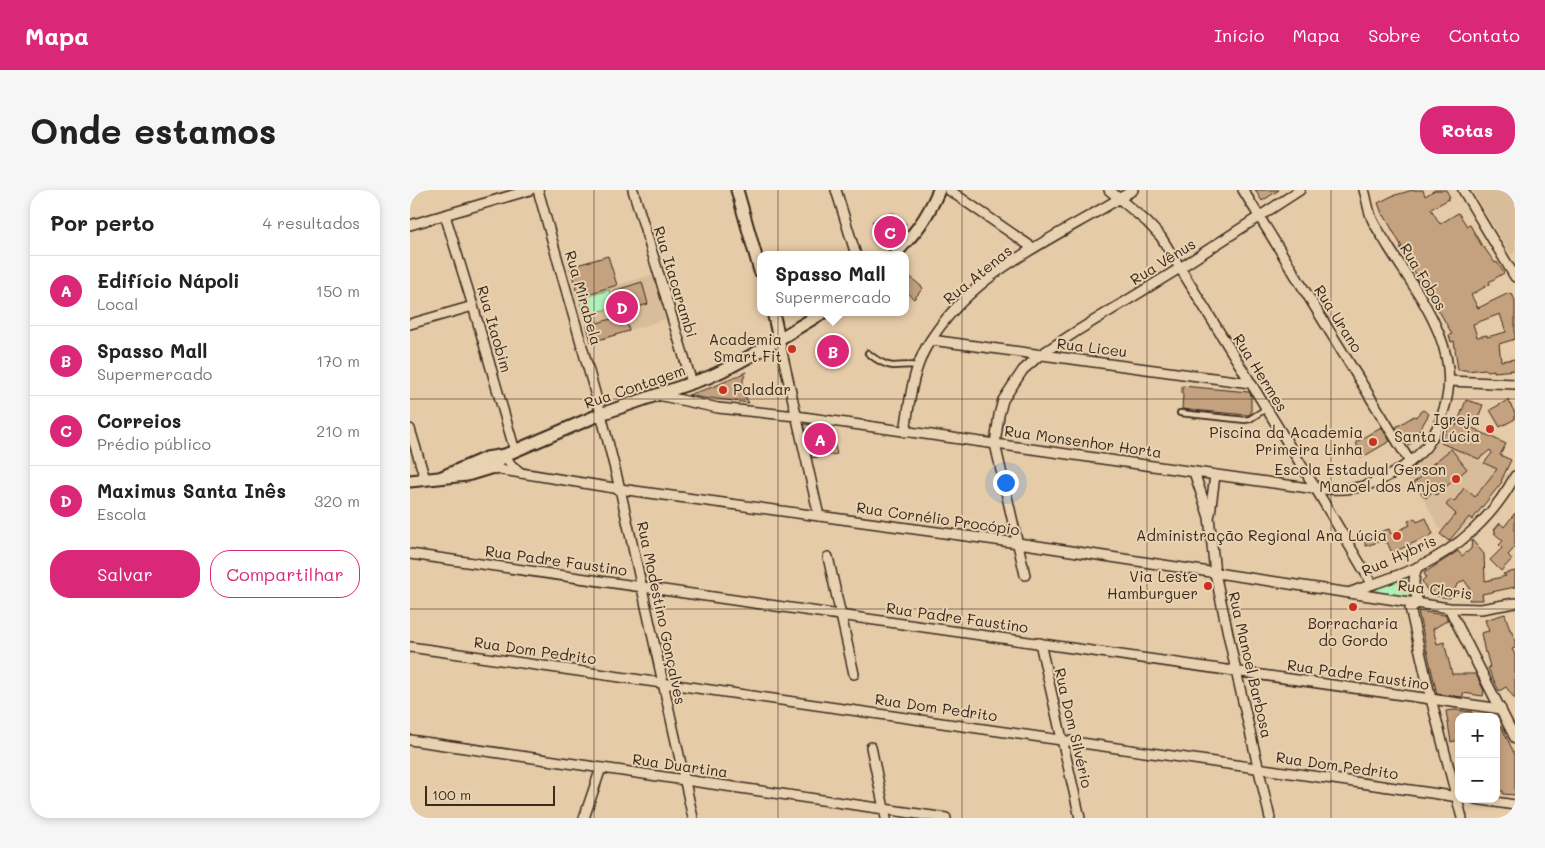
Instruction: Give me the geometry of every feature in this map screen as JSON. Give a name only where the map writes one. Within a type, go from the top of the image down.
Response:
[{"type":"street","points":[[410,225],[530,190]]},
{"type":"street","name":"Rua Mirabela","points":[[538,190],[601,414]]},
{"type":"street","name":"Rua Itacarambi","points":[[633,190],[692,383]]},
{"type":"street","points":[[737,190],[757,260]]},
{"type":"street","points":[[836,190],[855,251]]},
{"type":"street","points":[[898,251],[923,222],[931,210],[939,190]]},
{"type":"street","points":[[949,190],[1033,248]]},
{"type":"street","name":"Rua Hermes","points":[[1109,190],[1155,229],[1161,237],[1316,489],[1372,584]]},
{"type":"street","name":"Rua Atenas","points":[[905,432],[912,381],[921,357],[931,340],[956,307],[995,275],[1033,248],[1133,190]]},
{"type":"street","name":"Rua Urano","points":[[1243,190],[1410,462]]},
{"type":"street","name":"Rua Vênus","points":[[1040,356],[1300,190]]},
{"type":"street","name":"Rua Fobos","points":[[1364,190],[1372,219],[1433,319],[1443,343],[1449,381]]},
{"type":"street","points":[[1463,190],[1515,277]]},
{"type":"street","name":"Rua Itaobim","points":[[445,215],[473,306],[510,453]]},
{"type":"street","points":[[410,324],[473,306]]},
{"type":"street","points":[[773,316],[819,516]]},
{"type":"street","name":"Rua Contagem","points":[[442,477],[486,458],[510,453],[601,414],[726,370],[817,316]]},
{"type":"street","name":"Rua Liceu","points":[[931,340],[1250,383]]},
{"type":"street","points":[[1025,575],[995,444],[1003,400],[1023,370],[1040,356]]},
{"type":"street","points":[[1449,381],[1515,384]]},
{"type":"street","name":"Rua Monsenhor Horta","points":[[656,395],[718,408],[796,416],[1316,489],[1355,488],[1370,484],[1394,473],[1410,462],[1431,440],[1442,416],[1449,381]]},
{"type":"street","name":"Rua Modestino Gonçalves","points":[[601,414],[620,489],[693,818]]},
{"type":"street","points":[[410,429],[425,479]]},
{"type":"street","points":[[510,453],[511,465],[521,474]]},
{"type":"street","name":"Rua Contagem","points":[[410,481],[466,475],[490,468],[510,453]]},
{"type":"street","name":"Rua Cornélio Procópio","points":[[490,468],[620,489],[1018,543],[1351,593]]},
{"type":"street","name":"Rua Manoel Barbosa","points":[[1194,472],[1209,517],[1215,573],[1270,818]]},
{"type":"street","name":"Rua Manoel Barbosa","points":[[1209,517],[1215,475]]},
{"type":"street","name":"Rua Hybris","points":[[1351,593],[1417,567],[1449,549],[1474,530],[1495,508],[1515,476]]},
{"type":"street","name":"Rua Padre Faustino","points":[[410,554],[1501,709]]},
{"type":"street","points":[[828,557],[854,674]]},
{"type":"street","points":[[1417,567],[1413,579],[1418,603],[1410,608],[1431,699],[1455,786]]},
{"type":"street","name":"Rua Cloris","points":[[1351,593],[1449,608],[1481,609],[1514,606]]},
{"type":"street","points":[[1449,608],[1515,738]]},
{"type":"street","name":"Rua Dom Silvério","points":[[1040,643],[1080,818]]},
{"type":"street","name":"Rua Dom Pedrito","points":[[410,647],[1455,797]]},
{"type":"street","name":"Rua Duartina","points":[[410,740],[684,780],[885,814],[946,818]]},
{"type":"street","points":[[870,747],[885,814]]},
{"type":"street","points":[[584,818],[601,768]]},
{"type":"street","points":[[1459,803],[1462,818]]},
{"type":"street","points":[[1500,803],[1515,805]]},
{"type":"lane","points":[[868,353],[877,360],[892,366],[909,364],[918,366]]},
{"type":"lane","points":[[1180,413],[1245,420],[1250,419],[1266,408]]},
{"type":"shaded area","points":[[1471,190],[1515,190],[1515,252],[1511,255]]},
{"type":"shaded area","points":[[608,256],[617,285],[652,275],[666,319],[591,342],[570,267]]},
{"type":"shaded area","name":"Escola Estadual Gerson Manoel dos Anjos","points":[[1446,421],[1482,437],[1474,457],[1507,476],[1472,520],[1447,541],[1422,497],[1404,473],[1430,451]]},
{"type":"green space","points":[[609,290],[614,307],[584,316],[579,299]]},
{"type":"green space","points":[[1408,577],[1411,597],[1378,593],[1376,590],[1378,587]]},
{"type":"building","points":[[1255,190],[1279,190],[1262,201]]},
{"type":"building","points":[[1413,190],[1423,190],[1425,196],[1435,190],[1446,190],[1450,197],[1449,199],[1431,209],[1440,224],[1458,213],[1467,226],[1470,225],[1482,246],[1495,263],[1497,262],[1504,273],[1471,295],[1478,308],[1509,293],[1510,295],[1512,294],[1515,300],[1515,339],[1499,344],[1501,361],[1515,359],[1515,370],[1494,372],[1494,370],[1488,371],[1485,369],[1458,370],[1454,341],[1451,342],[1449,335],[1452,334],[1433,300],[1435,298],[1424,280],[1419,283],[1414,276],[1416,274],[1383,216],[1378,203],[1392,196]],"holes":[[[1500,314],[1506,332],[1487,337],[1487,335],[1477,337],[1473,324]]]},
{"type":"building","points":[[894,213],[906,224],[890,240],[872,222],[877,217]]},
{"type":"building","points":[[608,256],[617,285],[578,297],[570,267]]},
{"type":"building","points":[[909,276],[923,288],[914,299],[909,295]]},
{"type":"building","points":[[642,282],[648,304],[625,311],[623,302],[617,303],[613,291]]},
{"type":"building","points":[[625,315],[629,331],[591,342],[587,326]]},
{"type":"building","name":"Paladar","points":[[746,372],[743,387],[744,394],[749,403],[688,395],[713,387]]},
{"type":"building","points":[[1182,386],[1249,392],[1251,395],[1251,414],[1182,409]]},
{"type":"building","points":[[1466,400],[1483,405],[1476,423],[1459,419]]},
{"type":"building","name":"Igreja Santa Lúcia","points":[[1508,400],[1515,413],[1515,419],[1500,427],[1490,410]]},
{"type":"building","points":[[1423,410],[1429,414],[1412,443],[1408,445],[1396,427],[1414,416],[1416,417]]},
{"type":"building","points":[[1458,421],[1506,444],[1500,455],[1511,460],[1502,482],[1472,520],[1469,517],[1449,541],[1440,534],[1456,514],[1446,505],[1451,499],[1454,502],[1464,488],[1475,497],[1497,469],[1484,463],[1492,453],[1490,450],[1479,459],[1441,443],[1449,423],[1456,426]]},
{"type":"building","points":[[804,424],[830,427],[837,454],[812,458]]},
{"type":"building","name":"Piscina da Academia Primeira Linha","points":[[1381,427],[1390,441],[1361,458],[1356,442]]},
{"type":"building","points":[[1451,449],[1467,469],[1436,495],[1433,491],[1426,498],[1413,483],[1421,477],[1419,475]]},
{"type":"building","points":[[1515,513],[1515,547],[1508,555],[1512,559],[1501,571],[1490,560],[1502,548],[1499,545],[1503,541],[1494,533],[1496,532],[1494,530],[1500,523],[1504,527]]},
{"type":"building","name":"Administração Regional Ana Lúcia","points":[[1415,518],[1417,522],[1426,518],[1433,534],[1392,553],[1387,542],[1385,543],[1384,540],[1366,546],[1363,538],[1389,529],[1391,534],[1410,525],[1408,521]]},
{"type":"building","points":[[1472,540],[1484,554],[1485,581],[1506,576],[1503,574],[1515,571],[1515,587],[1482,594],[1483,600],[1469,600],[1469,587],[1464,580],[1457,585],[1450,598],[1436,596],[1433,592],[1428,592],[1422,581],[1426,577],[1424,573],[1458,551],[1462,556],[1471,549]]},
{"type":"building","points":[[1418,611],[1445,615],[1448,620],[1433,629],[1437,644],[1444,642],[1452,674],[1476,674],[1484,691],[1483,696],[1463,693],[1463,697],[1437,694]]},
{"type":"building","points":[[1505,614],[1515,641],[1515,648],[1512,649],[1515,655],[1515,699],[1506,687],[1499,691],[1488,668],[1490,667],[1481,633],[1489,631],[1485,620]]},
{"type":"building","points":[[1446,711],[1472,712],[1455,713],[1455,741],[1451,742]]},
{"type":"building","points":[[1500,726],[1515,755],[1515,795],[1503,794],[1503,791],[1500,791]]},
{"type":"place","name":"Correios","points":[[890,232]]},
{"type":"place","name":"Maximus Santa Inês","points":[[622,307]]},
{"type":"place","name":"Academia Smart Fit","points":[[792,349]]},
{"type":"place","name":"Spasso Mall","points":[[833,351]]},
{"type":"place","name":"Paladar","points":[[723,390]]},
{"type":"place","name":"Igreja Santa Lúcia","points":[[1490,429]]},
{"type":"place","name":"Edifício Nápoli","points":[[820,439]]},
{"type":"place","name":"Piscina da Academia Primeira Linha","points":[[1373,442]]},
{"type":"place","name":"Escola Estadual Gerson Manoel dos Anjos","points":[[1456,479]]},
{"type":"place","name":"Administração Regional Ana Lúcia","points":[[1397,536]]},
{"type":"place","name":"Via Leste Hamburguer","points":[[1208,586]]},
{"type":"place","name":"Borracharia do Gordo","points":[[1353,607]]}]
